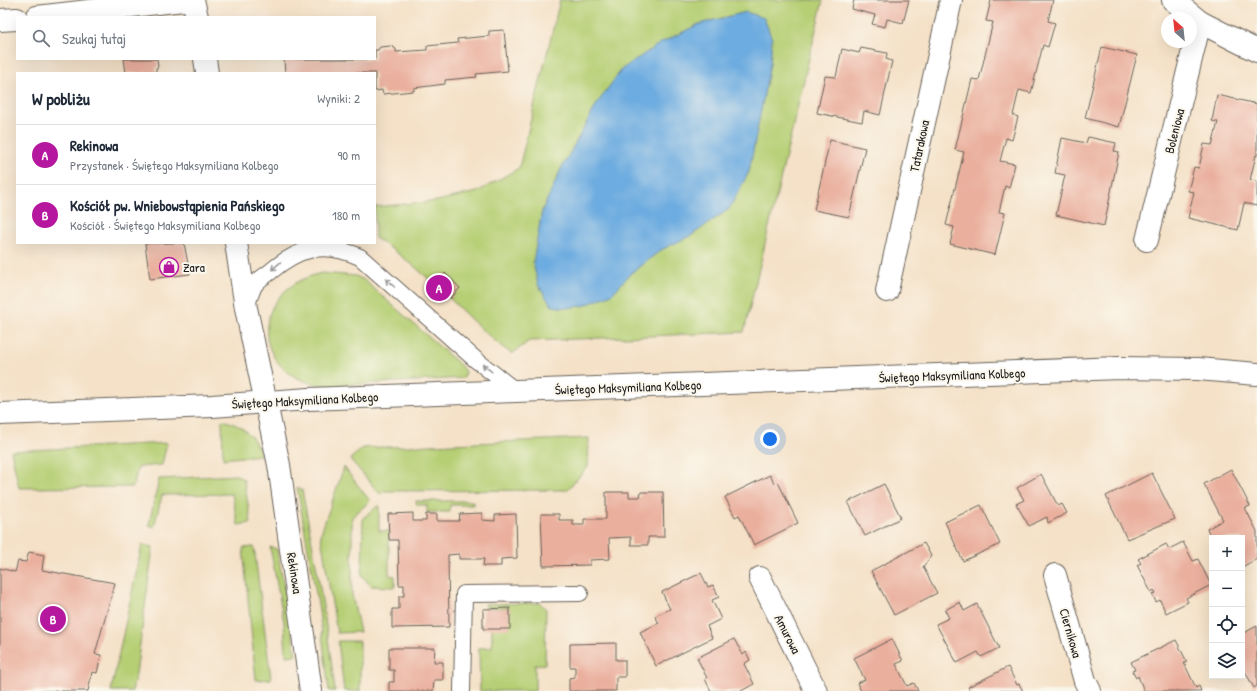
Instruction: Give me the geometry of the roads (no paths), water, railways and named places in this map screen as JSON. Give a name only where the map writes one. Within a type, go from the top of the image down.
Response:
[{"type":"street","points":[[45,16],[183,0]]},
{"type":"street","points":[[193,0],[197,16]]},
{"type":"street","name":"Tatarakowa","points":[[887,291],[951,0]]},
{"type":"street","points":[[1174,0],[1200,22],[1257,51]]},
{"type":"street","points":[[0,20],[16,19]]},
{"type":"street","name":"Boleniowa","points":[[1147,240],[1200,22]]},
{"type":"street","points":[[205,60],[207,72]]},
{"type":"street","name":"Rekinowa","points":[[236,244],[246,308],[282,487],[311,691]]},
{"type":"street","name":"Świętego Maksymiliana Kolbego","points":[[0,414],[1119,368],[1198,369],[1257,374]]},
{"type":"street","name":"Ciernikowa","points":[[1055,575],[1085,681],[1090,691]]},
{"type":"street","name":"Amurowa","points":[[760,578],[816,691]]},
{"type":"lane","points":[[246,308],[255,284],[284,259],[297,252],[315,249],[334,248],[347,251],[360,257],[476,360],[518,392]]},
{"type":"lane","points":[[462,691],[464,594],[580,593]]},
{"type":"water","points":[[746,12],[764,18],[772,39],[770,64],[749,172],[729,209],[692,235],[661,250],[631,273],[612,294],[583,306],[566,308],[552,306],[538,285],[533,262],[542,211],[561,169],[598,102],[622,69],[659,44],[699,24]]},
{"type":"place","name":"Zara","points":[[169,267]]},
{"type":"place","name":"Rekinowa","points":[[439,288]]},
{"type":"place","name":"Kościół pw. Wniebowstąpienia Pańskiego","points":[[53,619]]}]
